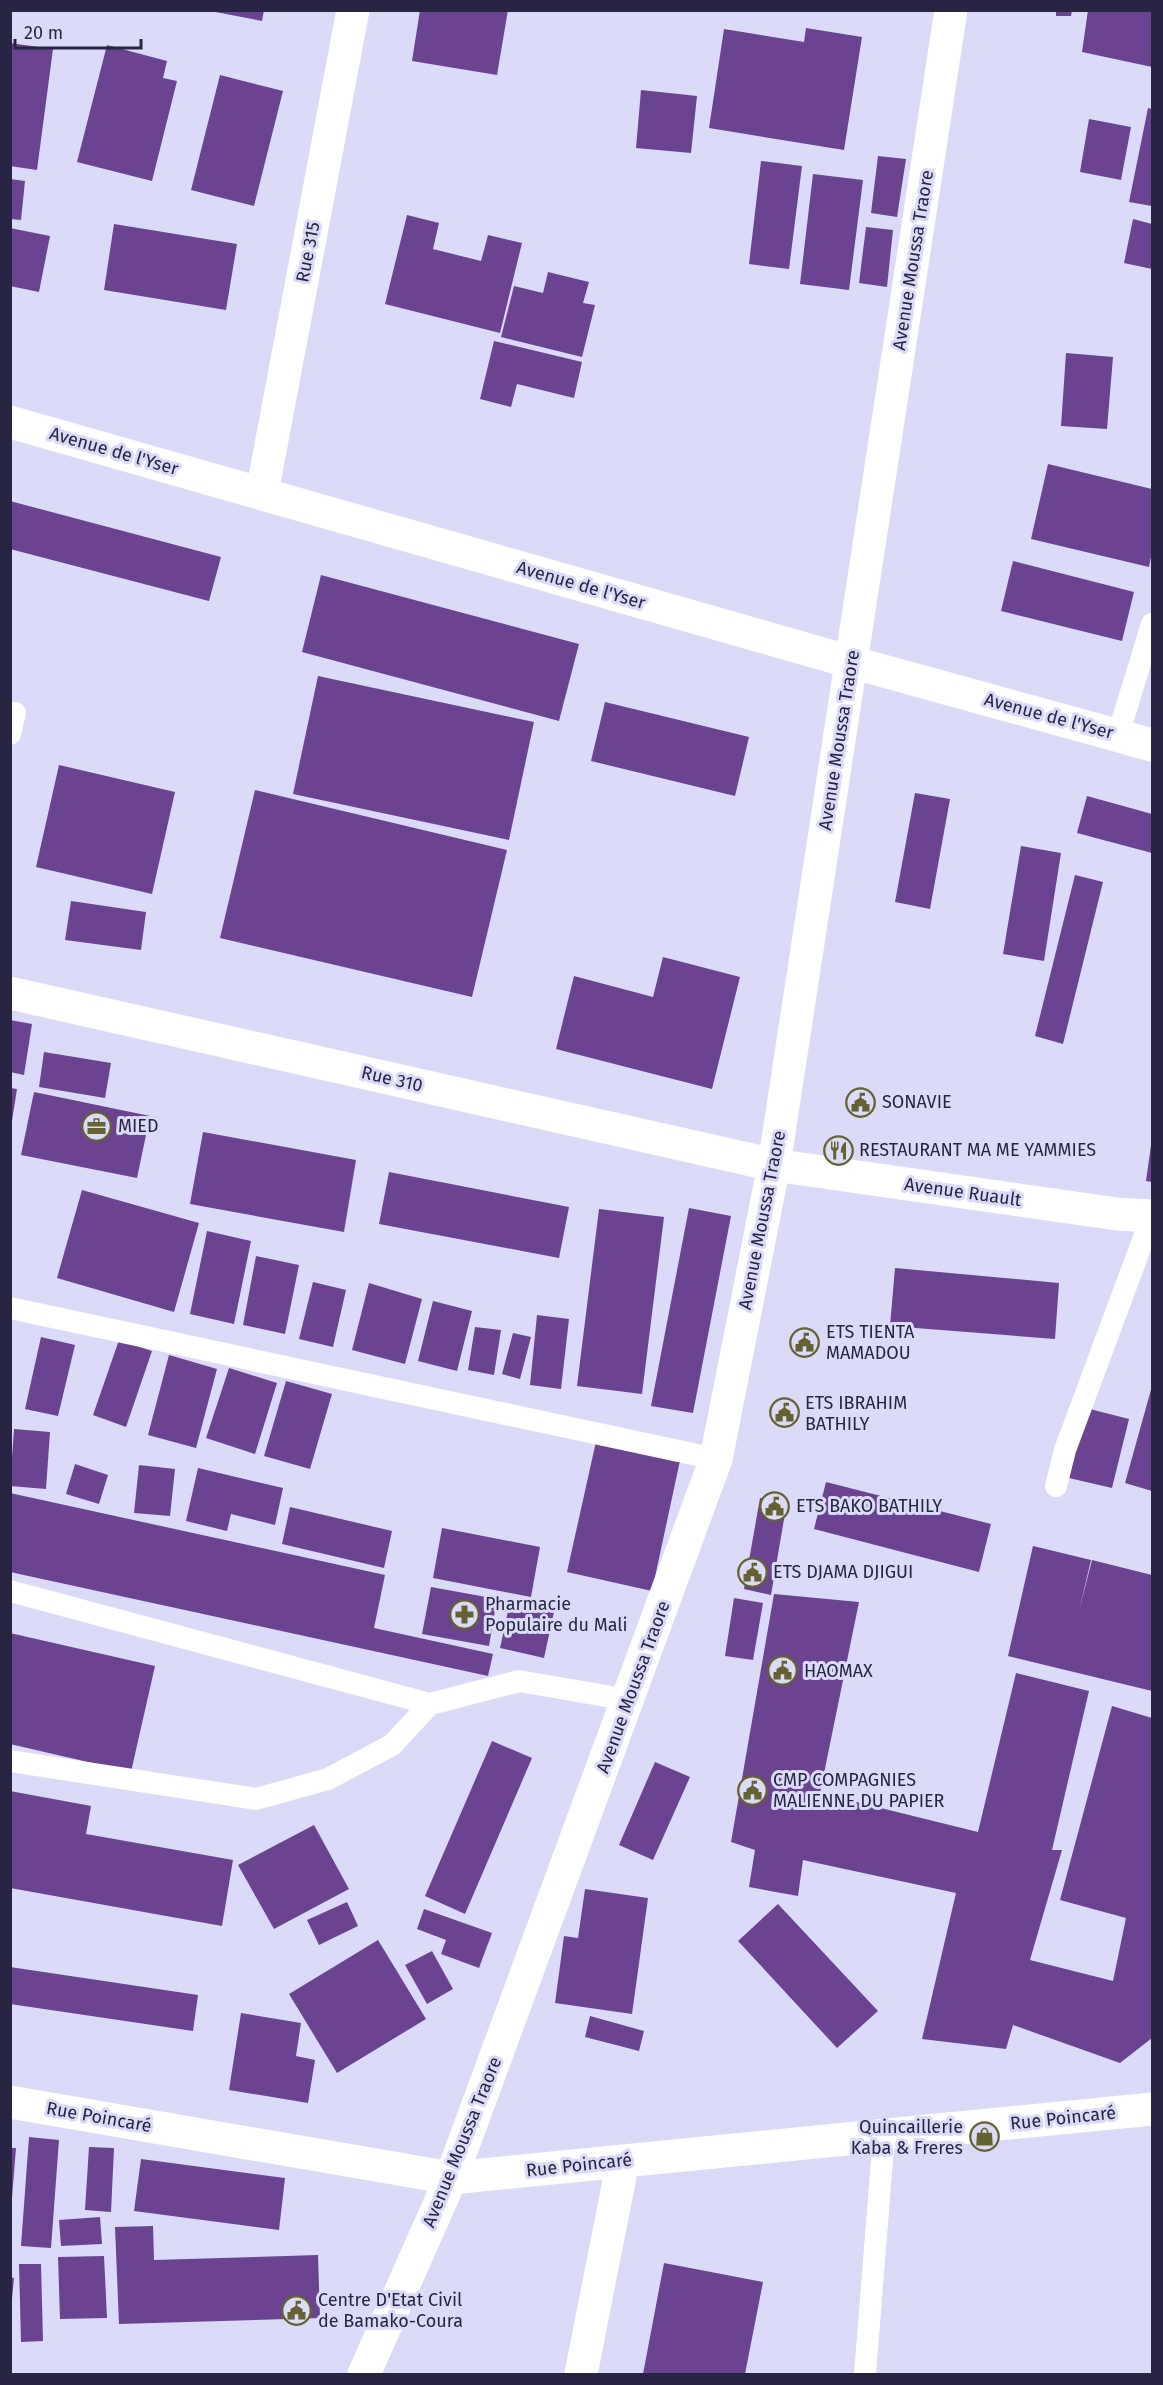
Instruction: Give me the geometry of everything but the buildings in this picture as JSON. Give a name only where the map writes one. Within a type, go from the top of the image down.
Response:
[{"type":"street","name":"Rue 315","points":[[262,493],[353,10]]},
{"type":"street","name":"Avenue Moussa Traore","points":[[364,2374],[451,2178],[717,1459],[774,1165],[951,10]]},
{"type":"street","name":"Avenue de l'Yser","points":[[10,422],[851,662],[1152,745]]},
{"type":"street","name":"Rue 310","points":[[10,993],[774,1165]]},
{"type":"street","name":"Avenue Ruault","points":[[774,1165],[1117,1214],[1152,1216]]},
{"type":"street","name":"Rue Poincaré","points":[[10,2102],[451,2178],[1152,2109]]},
{"type":"street","points":[[581,2374],[623,2161]]},
{"type":"lane","points":[[1118,735],[1152,624]]},
{"type":"lane","points":[[1056,1486],[1065,1450],[1152,1216]]},
{"type":"lane","points":[[10,1308],[717,1459]]},
{"type":"lane","points":[[10,1591],[430,1704],[519,1681],[629,1700]]},
{"type":"lane","points":[[10,1761],[256,1799],[328,1779],[392,1745],[430,1704]]},
{"type":"lane","points":[[865,2374],[884,2135]]},
{"type":"place","name":"SONAVIE","points":[[861,1102]]},
{"type":"place","name":"MIED","points":[[97,1126]]},
{"type":"place","name":"RESTAURANT MA ME YAMMIES","points":[[838,1150]]},
{"type":"place","name":"ETS TIENTA MAMADOU","points":[[805,1342]]},
{"type":"place","name":"ETS IBRAHIM BATHILY","points":[[784,1413]]},
{"type":"place","name":"ETS BAKO BATHILY","points":[[775,1506]]},
{"type":"place","name":"ETS DJAMA DJIGUI","points":[[752,1572]]},
{"type":"place","name":"Pharmacie Populaire du Mali","points":[[464,1614]]},
{"type":"place","name":"HAOMAX","points":[[783,1671]]},
{"type":"place","name":"CMP COMPAGNIES MALIENNE DU PAPIER","points":[[752,1790]]},
{"type":"place","name":"Quincaillerie Kaba & Freres","points":[[984,2137]]},
{"type":"place","name":"Centre D'Etat Civil de Bamako-Coura","points":[[297,2310]]}]
